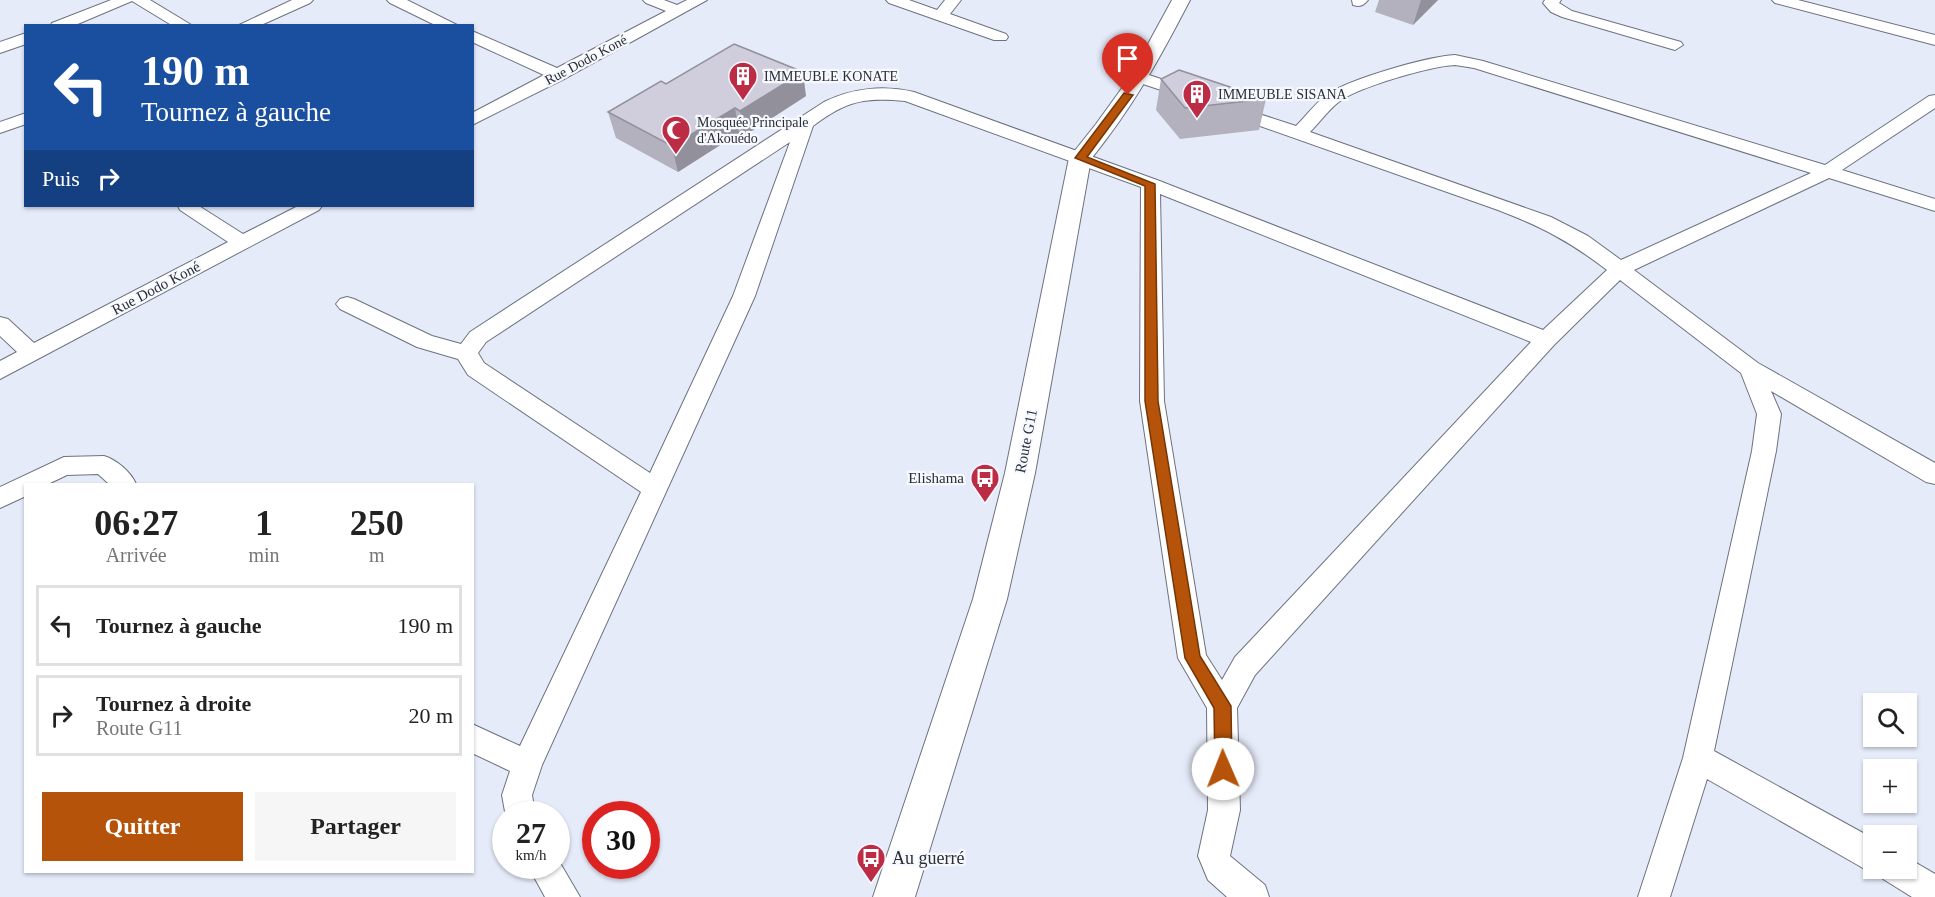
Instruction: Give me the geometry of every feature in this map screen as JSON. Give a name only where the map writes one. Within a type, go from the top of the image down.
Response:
[{"type":"street","points":[[63,24],[125,0]]},
{"type":"street","points":[[139,0],[181,24]]},
{"type":"street","points":[[249,24],[306,0]]},
{"type":"street","points":[[395,0],[446,24]]},
{"type":"street","points":[[651,0],[678,11]]},
{"type":"street","name":"Rue Dodo Koné","points":[[474,119],[699,0]]},
{"type":"street","points":[[894,0],[1000,37]]},
{"type":"street","points":[[940,16],[953,0]]},
{"type":"street","name":"Route G11","points":[[894,897],[990,599],[1020,473],[1080,158],[1104,129],[1140,77],[1180,0]]},
{"type":"street","points":[[1553,0],[1551,3],[1556,9],[1567,14],[1675,45]]},
{"type":"street","points":[[1780,0],[1935,40]]},
{"type":"street","points":[[1856,20],[1862,0]]},
{"type":"street","points":[[474,37],[558,75]]},
{"type":"street","points":[[0,48],[24,39]]},
{"type":"street","points":[[1299,133],[1333,98],[1350,89],[1436,61],[1455,60],[1477,64],[1935,205]]},
{"type":"street","points":[[1140,77],[1544,221],[1581,240],[1621,268],[1750,369],[1935,475]]},
{"type":"street","points":[[466,353],[478,337],[805,124],[831,104],[857,94],[880,93],[908,96],[1080,158],[1546,340]]},
{"type":"street","points":[[1222,706],[1245,666],[1546,340],[1621,268],[1827,172],[1935,100]]},
{"type":"street","points":[[0,128],[24,119]]},
{"type":"street","points":[[518,801],[517,795],[528,764],[744,296],[805,124]]},
{"type":"street","points":[[1150,184],[1152,401],[1192,658],[1222,706],[1224,810],[1214,856],[1219,869],[1253,897]]},
{"type":"street","points":[[188,207],[242,243]]},
{"type":"street","name":"Rue Dodo Koné","points":[[0,371],[310,207]]},
{"type":"street","points":[[347,304],[424,342],[466,353],[477,369],[655,489]]},
{"type":"street","points":[[0,324],[32,354]]},
{"type":"street","points":[[1654,897],[1698,758],[1764,451],[1769,414],[1750,369]]},
{"type":"street","points":[[30,483],[64,466],[104,465],[123,483]]},
{"type":"street","points":[[0,498],[24,486]]},
{"type":"street","points":[[474,739],[528,764]]},
{"type":"street","points":[[1698,758],[1863,851]]},
{"type":"street","points":[[552,879],[564,897]]},
{"type":"street","points":[[1913,879],[1935,892]]},
{"type":"building","points":[[734,44],[803,72],[740,111],[735,108],[672,146],[608,112],[661,81],[666,84]]},
{"type":"building","points":[[1179,70],[1266,99],[1185,108],[1161,79]]},
{"type":"place","name":"IMMEUBLE KONATE","points":[[743,102]]},
{"type":"place","name":"IMMEUBLE SISANA","points":[[1197,120]]},
{"type":"place","name":"Mosquée Principale d'Akouédo","points":[[676,156]]},
{"type":"place","name":"Elishama","points":[[985,504]]},
{"type":"place","name":"Au guerré","points":[[871,884]]},
{"type":"route","points":[[1128,95],[1080,158],[1150,184],[1152,401],[1192,658],[1222,706],[1223,769]]}]
